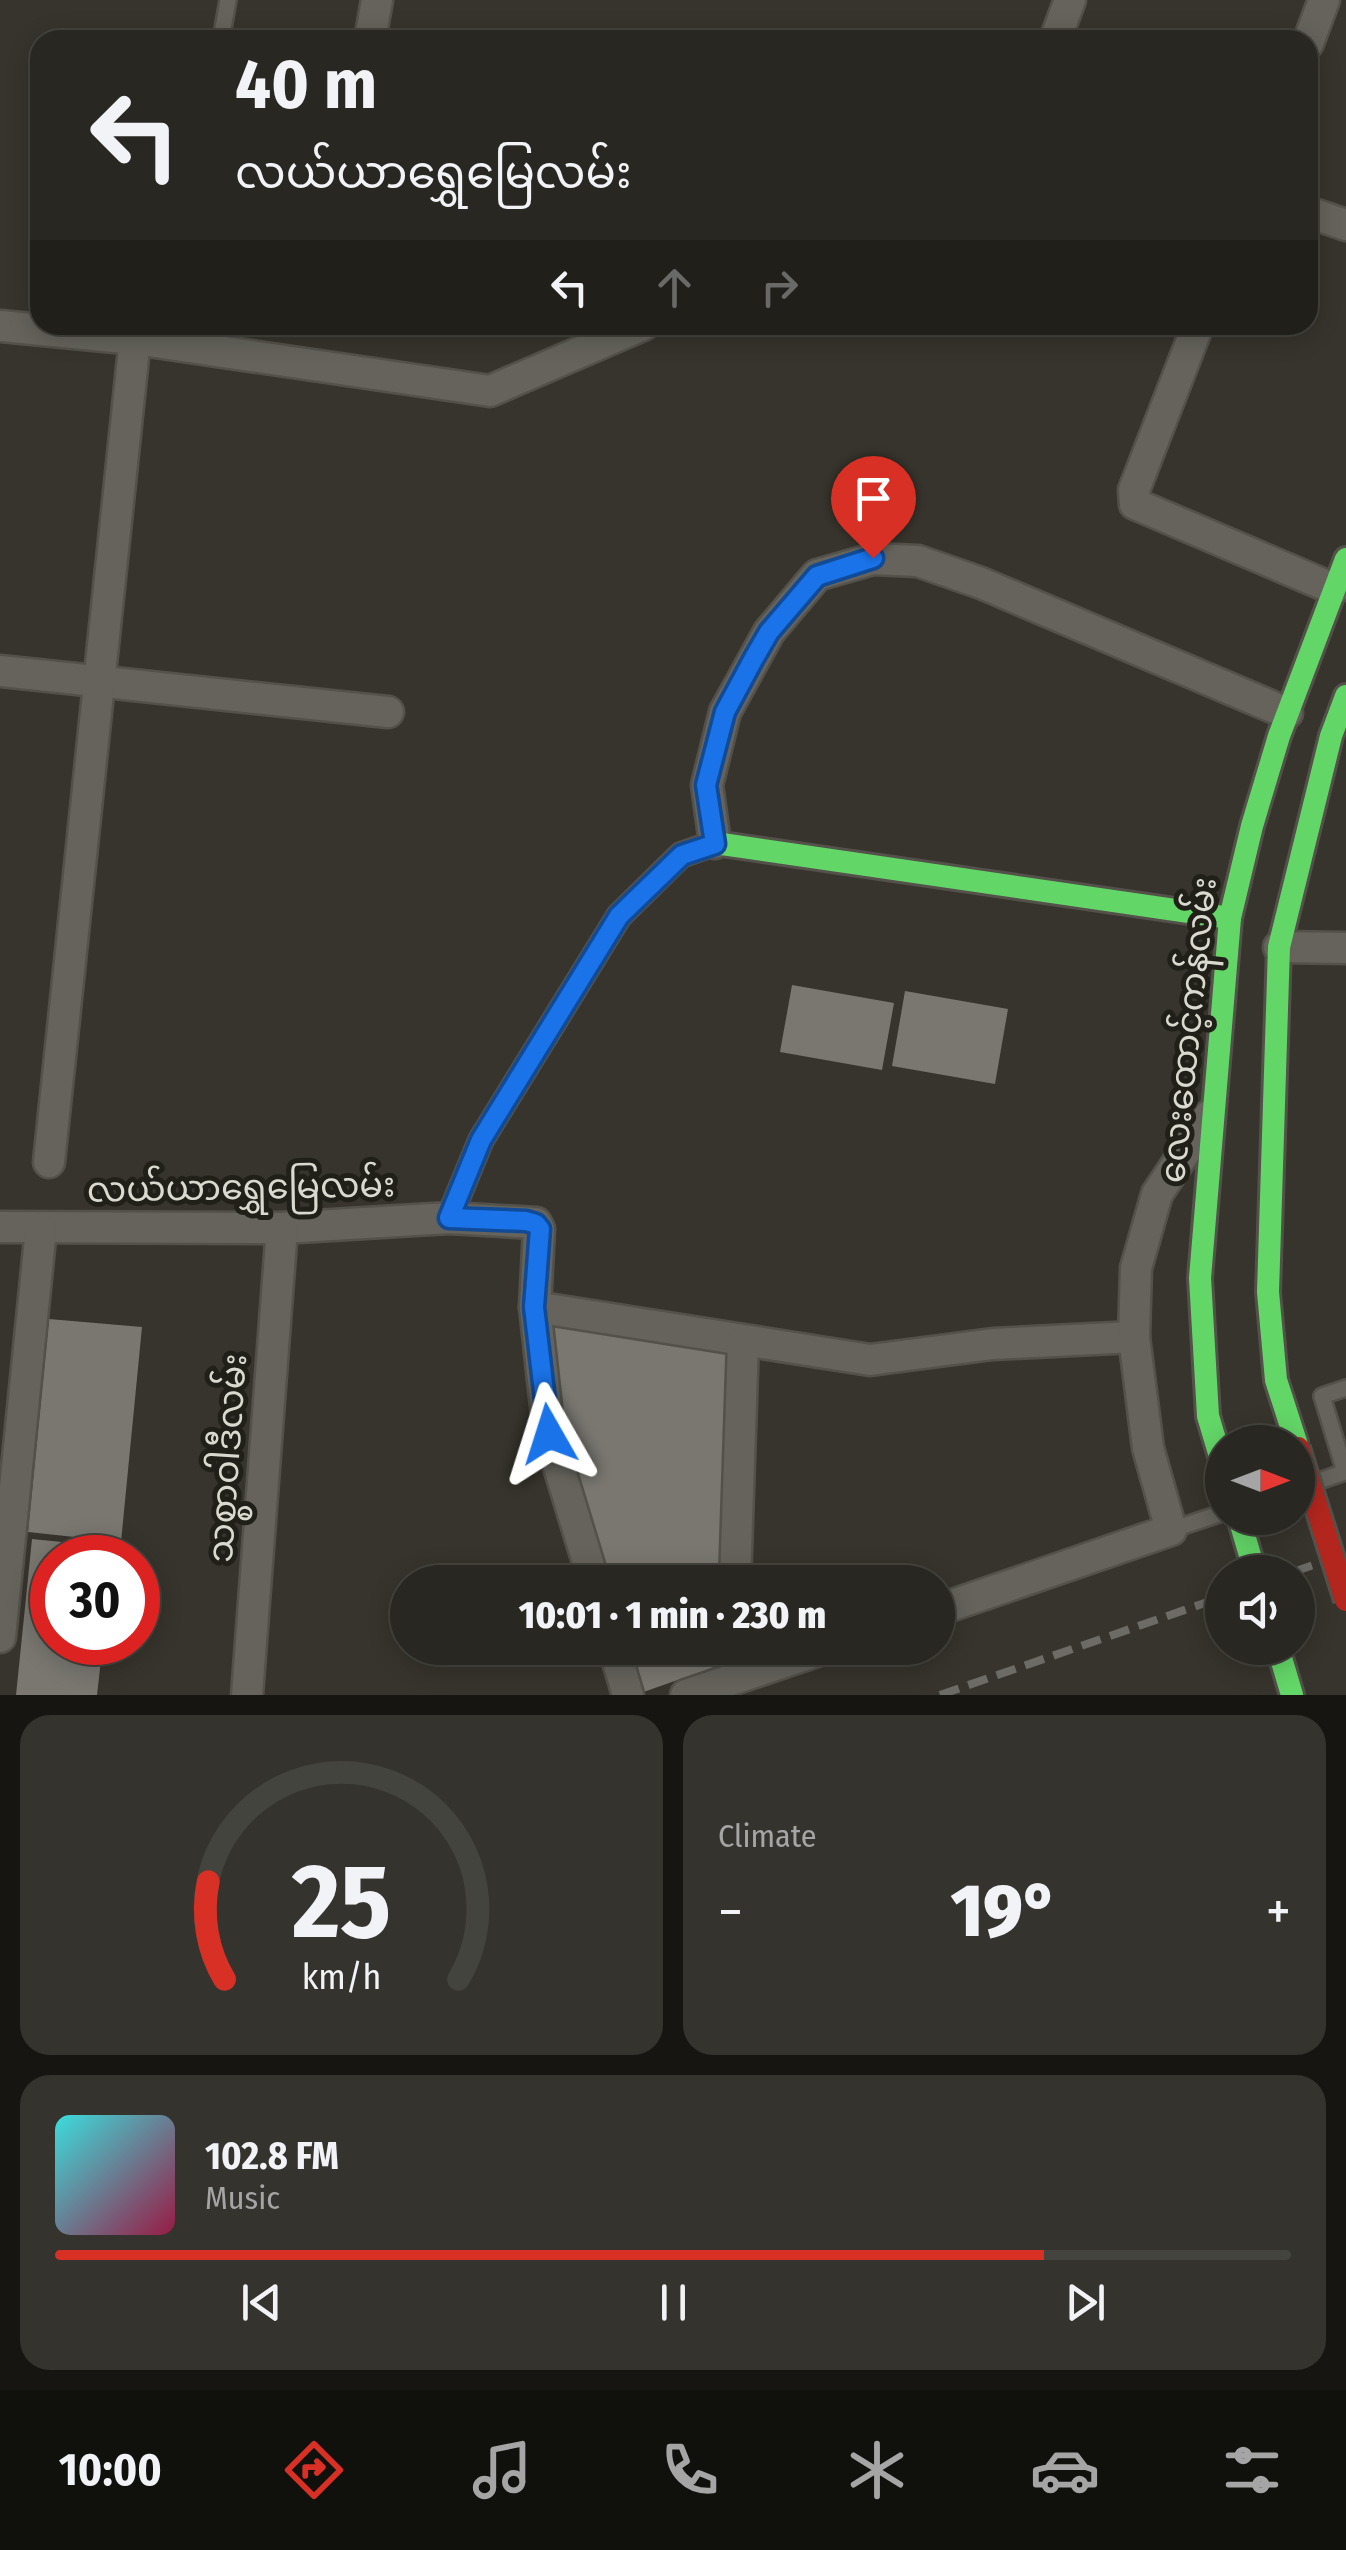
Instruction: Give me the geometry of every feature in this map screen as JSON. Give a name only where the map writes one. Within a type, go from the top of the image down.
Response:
[{"type":"main road","name":"လေးထောင့်ကန်လမ်း","points":[[1211,1425],[1200,1278],[1230,918],[1239,871],[1287,713],[1346,559]]},
{"type":"main road","points":[[1291,1425],[1276,1380],[1268,1292],[1279,947],[1331,736],[1346,696]]},
{"type":"main road","points":[[449,1218],[481,1140],[619,916],[682,855],[715,844],[1230,918]]},
{"type":"main road","points":[[1315,1502],[1346,1600]]},
{"type":"main road","points":[[1283,1665],[1292,1695]]},
{"type":"street","points":[[372,30],[377,0]]},
{"type":"street","points":[[1059,30],[1070,0]]},
{"type":"street","points":[[1313,30],[1324,0]]},
{"type":"street","points":[[1318,215],[1346,224]]},
{"type":"street","points":[[0,326],[30,329]]},
{"type":"street","points":[[93,335],[490,391],[620,335]]},
{"type":"street","points":[[1194,335],[1134,490],[1135,504],[1334,589]]},
{"type":"street","points":[[49,1162],[135,339]]},
{"type":"street","points":[[715,844],[706,785],[725,712],[769,632],[817,576],[873,558],[918,560],[981,583],[1287,713]]},
{"type":"street","points":[[0,672],[388,712]]},
{"type":"street","points":[[1279,947],[1346,948]]},
{"type":"street","points":[[955,1604],[1171,1530],[1148,1448],[1134,1337],[1136,1268],[1156,1194],[1211,1113]]},
{"type":"street","name":"လယ်ယာရွှေမြေလမ်း","points":[[0,1226],[282,1228],[449,1218],[536,1224],[540,1229],[534,1307],[549,1434],[589,1565]]},
{"type":"street","points":[[0,1637],[41,1228]]},
{"type":"street","name":"သစ္စာဝါဒီလမ်း","points":[[247,1695],[282,1228]]},
{"type":"street","points":[[534,1307],[870,1360],[993,1344],[1134,1337]]},
{"type":"street","points":[[736,1565],[743,1342]]},
{"type":"street","points":[[619,1665],[628,1695]]},
{"type":"street","points":[[686,1695],[775,1665]]},
{"type":"lane","points":[[223,30],[228,0]]},
{"type":"lane","points":[[1315,1482],[1345,1472],[1322,1396],[1346,1388]]},
{"type":"lane","points":[[1171,1530],[1205,1519]]},
{"type":"building","points":[[792,985],[894,1003],[882,1070],[780,1052]]},
{"type":"building","points":[[905,991],[1008,1009],[995,1084],[892,1066]]},
{"type":"building","points":[[540,1313],[736,1347],[725,1565],[593,1565],[553,1434]]},
{"type":"building","points":[[49,1319],[142,1327],[122,1535],[28,1532]]},
{"type":"building","points":[[30,1558],[30,1665],[100,1665],[97,1695],[16,1695]]},
{"type":"building","points":[[624,1665],[720,1665],[635,1695]]},
{"type":"railway","points":[[1315,1565],[1346,1554]]},
{"type":"railway","points":[[940,1695],[1205,1603]]},
{"type":"traffic: fast","points":[[1211,1425],[1200,1278],[1230,918],[1279,736],[1346,559]]},
{"type":"traffic: fast","points":[[1291,1425],[1276,1380],[1268,1292],[1279,947],[1331,736],[1346,696]]},
{"type":"traffic: fast","points":[[449,1218],[481,1140],[619,916],[681,855],[715,843],[1230,918]]},
{"type":"traffic: fast","points":[[1244,1535],[1250,1555]]},
{"type":"traffic: fast","points":[[1283,1665],[1292,1695]]},
{"type":"traffic: jam","points":[[1315,1502],[1346,1600]]},
{"type":"route","points":[[549,1434],[534,1307],[540,1229],[526,1221],[449,1218],[481,1140],[619,916],[682,855],[715,844],[706,785],[725,712],[769,632],[817,576],[873,558]]}]
